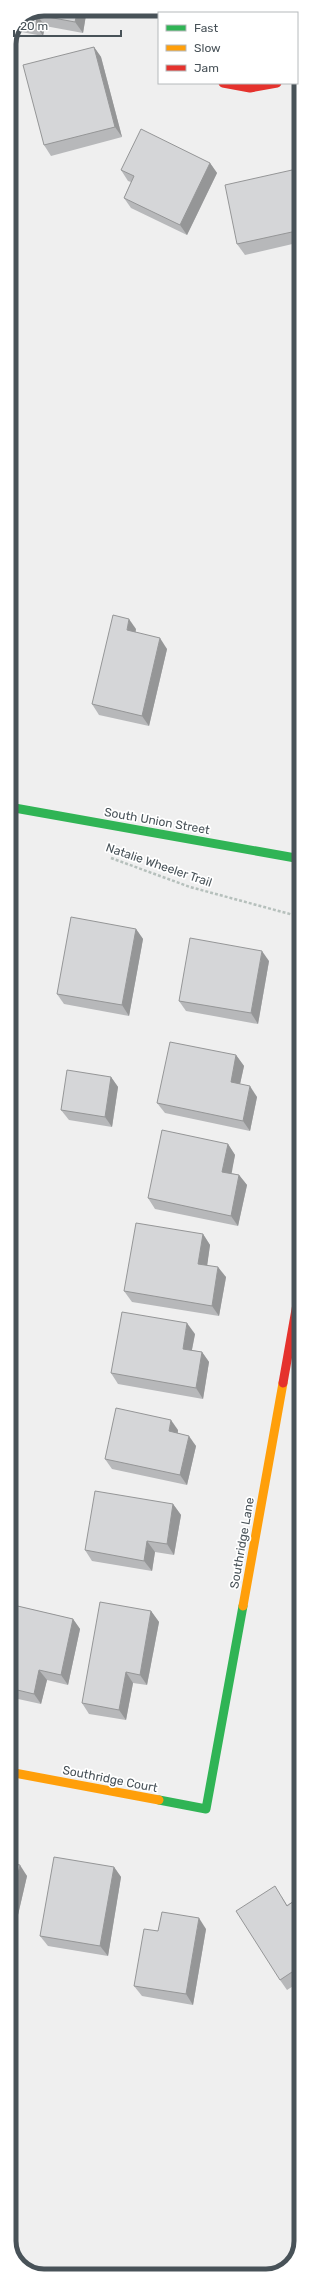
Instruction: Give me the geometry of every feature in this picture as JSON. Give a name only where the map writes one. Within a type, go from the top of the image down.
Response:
[{"type":"street","points":[[227,84],[242,88],[261,89],[274,84]]},
{"type":"street","name":"South Union Street","points":[[16,808],[294,858]]},
{"type":"street","name":"Southridge Lane","points":[[206,1809],[294,1320]]},
{"type":"street","name":"Southridge Court","points":[[16,1773],[206,1809]]},
{"type":"path","name":"Natalie Wheeler Trail","points":[[108,856],[190,887],[294,915]]},
{"type":"building","points":[[43,16],[76,16],[75,22]]},
{"type":"building","points":[[37,17],[36,25],[25,23]]},
{"type":"building","points":[[94,47],[115,127],[44,145],[23,65]]},
{"type":"building","points":[[141,129],[210,163],[180,225],[124,198],[134,176],[121,170]]},
{"type":"building","points":[[294,170],[294,232],[237,244],[225,185]]},
{"type":"building","points":[[113,615],[129,619],[127,630],[160,638],[142,716],[92,704]]},
{"type":"building","points":[[71,917],[136,929],[122,1005],[57,994]]},
{"type":"building","points":[[190,938],[262,951],[251,1013],[179,1001]]},
{"type":"building","points":[[170,1042],[236,1055],[231,1082],[250,1086],[243,1121],[157,1103]]},
{"type":"building","points":[[67,1070],[111,1077],[105,1117],[61,1110]]},
{"type":"building","points":[[162,1130],[228,1144],[222,1172],[239,1175],[231,1216],[148,1198]]},
{"type":"building","points":[[136,1223],[203,1234],[198,1264],[218,1267],[212,1306],[124,1291]]},
{"type":"building","points":[[122,1312],[187,1323],[183,1349],[202,1352],[196,1388],[111,1373]]},
{"type":"building","points":[[116,1408],[171,1420],[169,1431],[189,1436],[180,1475],[105,1459]]},
{"type":"building","points":[[95,1491],[173,1504],[167,1544],[147,1541],[144,1561],[85,1550]]},
{"type":"building","points":[[100,1602],[151,1611],[140,1675],[126,1672],[119,1710],[82,1703]]},
{"type":"building","points":[[16,1606],[73,1619],[61,1675],[39,1670],[34,1694],[16,1690]]},
{"type":"building","points":[[54,1857],[114,1867],[100,1946],[40,1936]]},
{"type":"building","points":[[16,1864],[20,1865],[16,1882]]},
{"type":"building","points":[[275,1886],[287,1906],[294,1901],[294,1971],[280,1980],[236,1911]]},
{"type":"building","points":[[162,1912],[199,1918],[186,1994],[134,1986],[144,1929],[158,1931]]},
{"type":"traffic: fast","points":[[16,808],[294,858]]},
{"type":"traffic: fast","points":[[159,1800],[206,1809],[243,1606]]},
{"type":"traffic: slow","points":[[243,1606],[283,1383]]},
{"type":"traffic: slow","points":[[16,1773],[159,1800]]},
{"type":"traffic: jam","points":[[228,84],[250,88],[272,84]]},
{"type":"traffic: jam","points":[[283,1383],[294,1321]]}]
